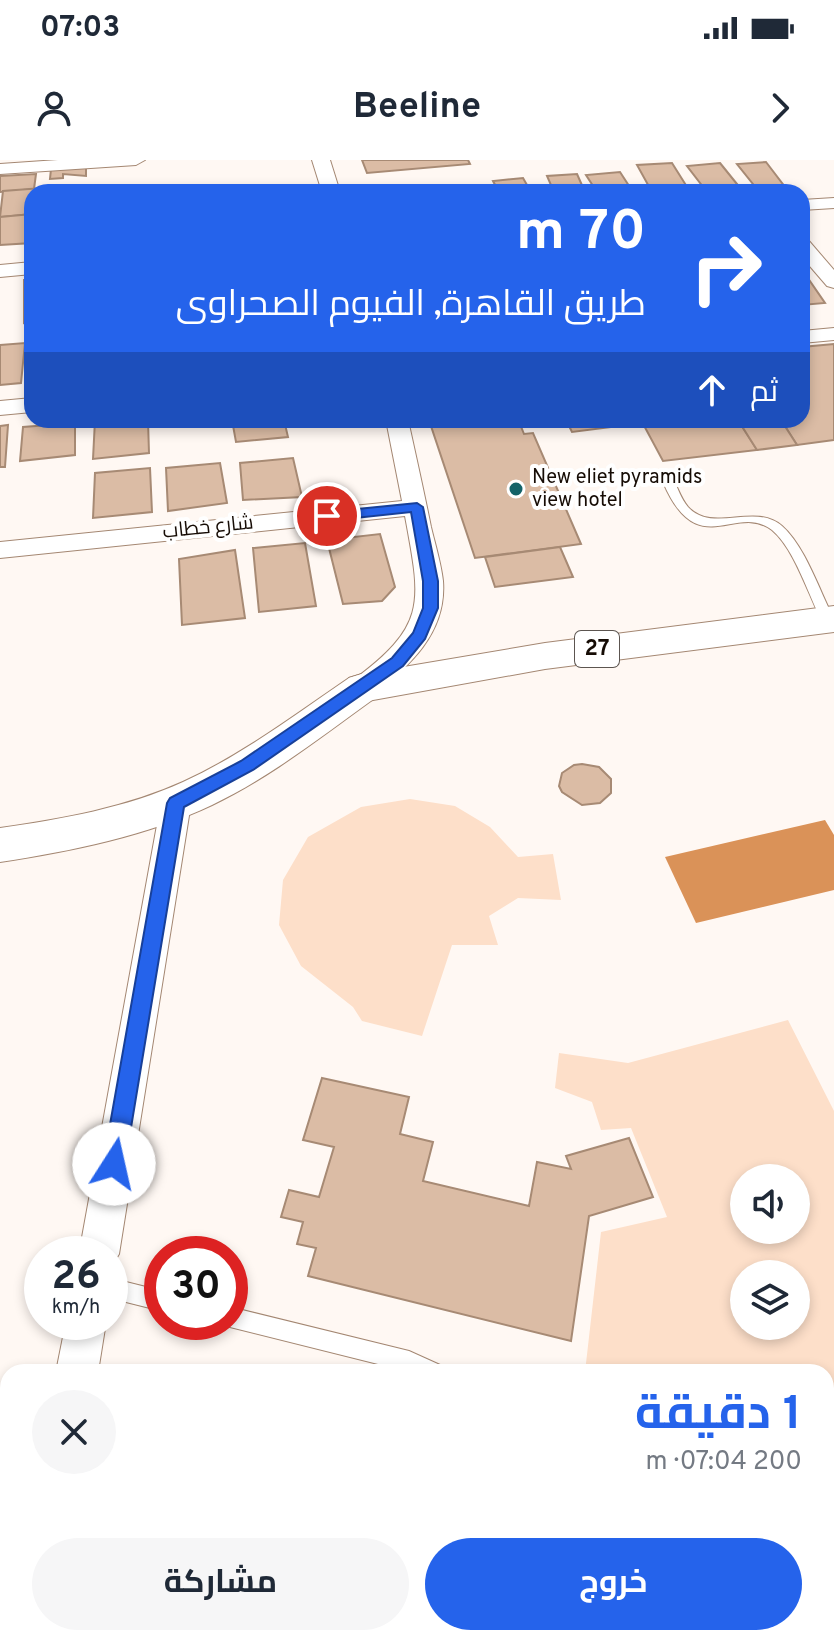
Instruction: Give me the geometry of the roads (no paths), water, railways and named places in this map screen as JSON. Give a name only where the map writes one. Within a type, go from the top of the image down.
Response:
[{"type":"main road","name":"27","points":[[362,688],[545,656],[831,620]]},
{"type":"main road","points":[[0,845],[84,829],[176,803],[247,765],[362,688]]},
{"type":"street","points":[[0,169],[136,160]]},
{"type":"street","points":[[321,160],[328,184]]},
{"type":"street","points":[[810,204],[834,203]]},
{"type":"street","points":[[810,254],[834,282]]},
{"type":"street","points":[[0,271],[24,269]]},
{"type":"street","points":[[810,336],[834,334]]},
{"type":"street","points":[[0,408],[24,406]]},
{"type":"street","points":[[362,688],[397,662],[419,635],[430,608],[430,581],[399,428]]},
{"type":"street","name":"شارع خطاب","points":[[0,550],[417,507]]},
{"type":"street","points":[[102,1236],[176,803]]},
{"type":"street","points":[[78,1364],[83,1340]]},
{"type":"lane","points":[[669,482],[683,509],[695,518],[713,523],[760,521],[776,527],[831,620]]},
{"type":"lane","points":[[248,1321],[416,1364]]},
{"type":"place","name":"New eliet pyramids view hotel","points":[[516,489]]}]
